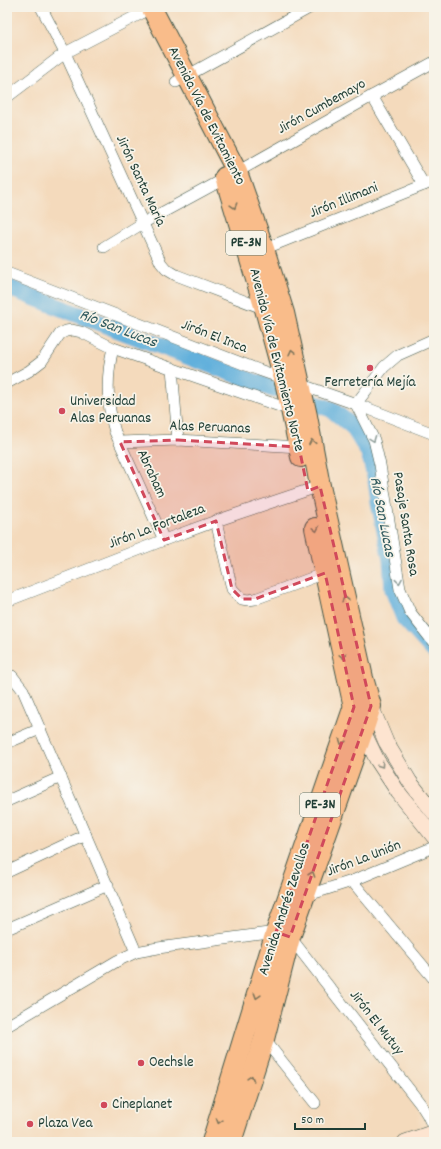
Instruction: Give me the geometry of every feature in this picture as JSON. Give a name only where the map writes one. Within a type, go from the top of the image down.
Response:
[{"type":"highway","name":"Avenida Vía de Evitamiento","points":[[148,9],[181,79],[232,175],[264,249]]},
{"type":"highway","name":"Avenida Vía de Evitamiento Norte","points":[[232,175],[266,309],[295,397],[314,489],[363,678]]},
{"type":"highway","name":"Avenida Vía de Evitamiento Norte","points":[[264,249],[284,313],[295,397],[299,447],[314,489],[325,573],[362,706],[363,731]]},
{"type":"highway","name":"Avenida Andrés Zevallos","points":[[212,1142],[362,706],[363,678]]},
{"type":"highway","name":"Avenida Andrés Zevallos","points":[[230,1142],[264,1039],[283,935],[305,896],[363,731]]},
{"type":"street","name":"Jirón Santa María","points":[[41,7],[65,54],[161,263],[166,269],[186,279],[266,309]]},
{"type":"street","points":[[181,79],[311,7]]},
{"type":"street","points":[[7,97],[65,54],[148,9]]},
{"type":"street","name":"Jirón Cumbemayo","points":[[104,247],[143,223],[434,62]]},
{"type":"street","points":[[372,96],[431,182]]},
{"type":"street","name":"Jirón Illimani","points":[[264,249],[431,182]]},
{"type":"street","name":"Jirón El Inca","points":[[7,272],[251,367],[295,397],[356,404],[434,434]]},
{"type":"street","points":[[7,383],[29,371],[42,361],[60,334],[72,330],[81,332],[113,348],[172,368],[295,397]]},
{"type":"street","points":[[356,404],[384,367],[398,355],[434,339]]},
{"type":"street","name":"Abraham","points":[[113,348],[109,366],[108,397],[111,418],[115,432],[164,540]]},
{"type":"street","points":[[172,368],[178,440]]},
{"type":"street","name":"Pasaje Santa Rosa","points":[[356,404],[374,440],[380,465],[400,589],[410,612],[434,643]]},
{"type":"street","name":"Alas Peruanas","points":[[120,442],[178,440],[299,447]]},
{"type":"street","name":"Jirón La Fortaleza","points":[[7,601],[216,521],[314,489]]},
{"type":"street","points":[[216,521],[232,589],[242,599],[255,599],[325,573]]},
{"type":"street","points":[[7,677],[12,676],[23,690],[136,952]]},
{"type":"street","points":[[362,706],[410,782],[434,813]]},
{"type":"street","points":[[7,743],[40,729]]},
{"type":"street","points":[[363,731],[377,760],[398,792],[434,837]]},
{"type":"street","points":[[7,801],[61,777]]},
{"type":"street","points":[[7,872],[86,835]]},
{"type":"street","name":"Jirón La Unión","points":[[305,896],[352,882],[434,847]]},
{"type":"street","points":[[352,882],[434,979]]},
{"type":"street","points":[[7,929],[108,885]]},
{"type":"street","points":[[7,1026],[117,960],[136,952],[158,948],[283,935]]},
{"type":"street","name":"Jirón El Mutuy","points":[[283,935],[422,1106],[434,1130]]},
{"type":"street","points":[[264,1039],[315,1103]]},
{"type":"street","points":[[405,1142],[434,1130]]},
{"type":"highlighted area","points":[[178,440],[299,447],[308,491],[320,486],[371,706],[290,937],[276,932],[354,707],[325,573],[255,599],[242,599],[232,589],[216,521],[164,540],[120,442]]},
{"type":"waterway","name":"Río San Lucas","points":[[7,287],[273,389]]},
{"type":"waterway","name":"Río San Lucas","points":[[308,401],[331,409],[353,427],[369,453],[376,480],[391,560],[393,590],[404,618],[434,651]]},
{"type":"place","name":"Ferretería Mejía","points":[[370,368]]},
{"type":"place","name":"Universidad Alas Peruanas","points":[[62,411]]},
{"type":"place","name":"Oechsle","points":[[141,1063]]},
{"type":"place","name":"Cineplanet","points":[[104,1105]]},
{"type":"place","name":"Plaza Vea","points":[[30,1124]]}]
